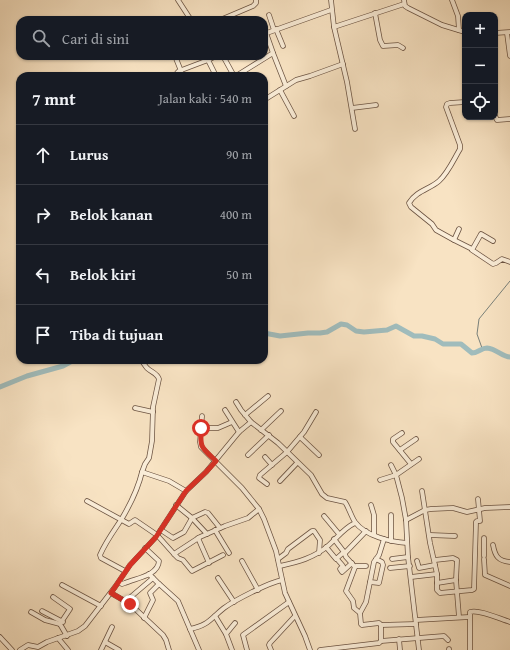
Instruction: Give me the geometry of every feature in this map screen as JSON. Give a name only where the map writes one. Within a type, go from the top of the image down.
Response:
[{"type":"street","points":[[178,0],[188,16]]},
{"type":"street","points":[[229,16],[253,6],[256,3],[256,0]]},
{"type":"street","points":[[331,0],[334,27],[343,64],[355,129]]},
{"type":"street","points":[[452,0],[458,16],[459,30]]},
{"type":"street","points":[[334,27],[404,2],[408,8],[439,24],[462,31]]},
{"type":"street","points":[[268,32],[331,10]]},
{"type":"street","points":[[375,13],[380,40],[383,46],[398,45],[403,48]]},
{"type":"street","points":[[270,15],[283,46]]},
{"type":"street","points":[[498,33],[508,32],[510,56]]},
{"type":"street","points":[[268,40],[286,86]]},
{"type":"street","points":[[268,56],[273,53]]},
{"type":"street","points":[[177,60],[181,70]]},
{"type":"street","points":[[177,72],[208,60],[214,72]]},
{"type":"street","points":[[225,60],[233,72]]},
{"type":"street","points":[[242,72],[261,60]]},
{"type":"street","points":[[268,98],[296,80],[343,64]]},
{"type":"street","points":[[280,90],[294,116]]},
{"type":"street","points":[[462,102],[450,103],[446,107],[460,149],[443,177],[438,182],[421,191],[409,203],[411,207],[432,224],[436,230],[472,249],[474,252],[493,264],[500,259],[510,262]]},
{"type":"street","points":[[352,108],[376,105]]},
{"type":"street","points":[[498,120],[510,120]]},
{"type":"street","points":[[454,240],[459,229]]},
{"type":"street","points":[[472,249],[481,234],[493,241]]},
{"type":"street","points":[[125,571],[100,556],[107,540],[121,519],[136,491],[150,454],[152,412],[159,379],[158,376],[144,364]]},
{"type":"street","points":[[245,415],[268,396]]},
{"type":"street","points":[[236,402],[251,422],[269,436],[311,475],[324,496],[345,502],[355,523],[366,531],[384,539],[407,543]]},
{"type":"street","points":[[135,408],[152,412]]},
{"type":"street","points":[[225,410],[239,432]]},
{"type":"street","points":[[261,430],[281,411]]},
{"type":"street","points":[[267,484],[259,477],[272,465],[278,462],[287,452],[300,437],[316,412]]},
{"type":"street","points":[[202,416],[201,447],[242,488],[259,509],[278,559],[285,593],[306,636],[310,650]]},
{"type":"street","points":[[201,428],[216,428],[232,422]]},
{"type":"street","points":[[20,650],[28,645],[38,647],[47,642],[67,636],[82,629],[111,593],[125,571],[157,536],[186,491],[216,461],[239,432],[251,422]]},
{"type":"street","points":[[402,433],[393,440],[411,464]]},
{"type":"street","points":[[248,455],[269,436]]},
{"type":"street","points":[[300,437],[319,455]]},
{"type":"street","points":[[400,450],[416,439]]},
{"type":"street","points":[[265,457],[272,465]]},
{"type":"street","points":[[380,480],[396,475],[419,459]]},
{"type":"street","points":[[280,482],[297,463]]},
{"type":"street","points":[[391,465],[396,475],[406,520],[408,557],[419,650]]},
{"type":"street","points":[[142,472],[169,481],[186,491]]},
{"type":"street","points":[[422,491],[437,574],[437,590],[439,593],[474,589],[476,522],[480,520],[478,499]]},
{"type":"street","points":[[87,501],[130,524],[135,520],[157,536],[174,554],[183,560],[193,572],[224,555]]},
{"type":"street","points":[[176,505],[192,518],[207,534]]},
{"type":"street","points":[[371,505],[374,515],[374,535]]},
{"type":"street","points":[[406,520],[425,510],[454,508],[467,512],[479,509],[510,507]]},
{"type":"street","points":[[174,554],[198,538],[248,518],[259,509]]},
{"type":"street","points":[[161,530],[173,539],[184,532],[192,518],[203,512],[206,512],[220,528]]},
{"type":"street","points":[[391,515],[391,541]]},
{"type":"street","points":[[324,516],[339,534]]},
{"type":"street","points":[[280,566],[304,561],[319,553],[339,534],[355,523]]},
{"type":"street","points":[[215,530],[229,553]]},
{"type":"street","points":[[278,559],[286,553],[288,549],[313,530],[320,540],[319,553]]},
{"type":"street","points":[[337,559],[366,531]]},
{"type":"street","points":[[430,535],[455,536]]},
{"type":"street","points":[[198,538],[209,563]]},
{"type":"street","points":[[484,538],[484,574],[510,586]]},
{"type":"street","points":[[384,539],[374,562],[366,602],[360,613],[361,624],[379,623],[381,625],[469,617]]},
{"type":"street","points":[[334,540],[355,567]]},
{"type":"street","points":[[493,545],[498,559],[510,562]]},
{"type":"street","points":[[326,547],[343,566],[340,569],[342,572],[352,563]]},
{"type":"street","points":[[118,582],[122,584],[141,578],[149,574],[157,567],[159,562],[145,548]]},
{"type":"street","points":[[392,559],[408,557]]},
{"type":"street","points":[[417,561],[419,568],[435,562],[453,558],[456,559],[459,618]]},
{"type":"street","points":[[370,582],[379,583],[383,566],[382,562],[376,559]]},
{"type":"street","points":[[242,561],[258,590]]},
{"type":"street","points":[[355,567],[366,566]]},
{"type":"street","points":[[390,568],[410,566]]},
{"type":"street","points":[[355,567],[346,591],[353,601],[354,608],[360,613]]},
{"type":"street","points":[[149,574],[178,601],[199,650]]},
{"type":"street","points":[[411,577],[437,574]]},
{"type":"street","points":[[126,601],[153,578]]},
{"type":"street","points":[[218,578],[234,602]]},
{"type":"street","points":[[190,628],[206,624],[234,602],[273,582],[282,580]]},
{"type":"street","points":[[437,583],[456,580]]},
{"type":"street","points":[[144,618],[153,600],[150,593],[159,584]]},
{"type":"street","points":[[62,585],[101,606]]},
{"type":"street","points":[[111,593],[126,601],[165,636],[169,650]]},
{"type":"street","points":[[53,597],[70,609],[61,623]]},
{"type":"street","points":[[247,650],[243,635],[289,602]]},
{"type":"street","points":[[42,611],[61,623],[67,636]]},
{"type":"street","points":[[470,650],[470,612],[475,611],[510,622]]},
{"type":"street","points":[[31,612],[45,620],[61,623]]},
{"type":"street","points":[[215,616],[226,634],[232,650]]},
{"type":"street","points":[[271,650],[269,645],[270,643],[296,616]]},
{"type":"street","points":[[226,634],[235,623]]},
{"type":"street","points":[[381,625],[381,641]]},
{"type":"street","points":[[101,650],[112,627]]},
{"type":"street","points":[[320,650],[377,644],[381,641],[399,639],[444,636],[448,640]]},
{"type":"street","points":[[0,637],[12,650]]},
{"type":"street","points":[[58,638],[68,650]]},
{"type":"street","points":[[399,639],[400,650]]},
{"type":"street","points":[[105,642],[119,650]]},
{"type":"waterway","points":[[482,348],[477,334],[479,319],[510,281]]},
{"type":"waterway","points":[[268,334],[280,336],[320,333],[327,332],[341,324],[347,325],[356,331],[364,332],[387,330],[396,326],[414,336],[435,339],[443,344],[461,344],[472,353],[487,348],[504,356],[510,357]]},
{"type":"waterway","points":[[0,387],[27,376],[67,364]]},
{"type":"route","points":[[130,604],[111,593],[125,571],[156,537],[178,501],[216,461],[201,447],[201,428]]}]
